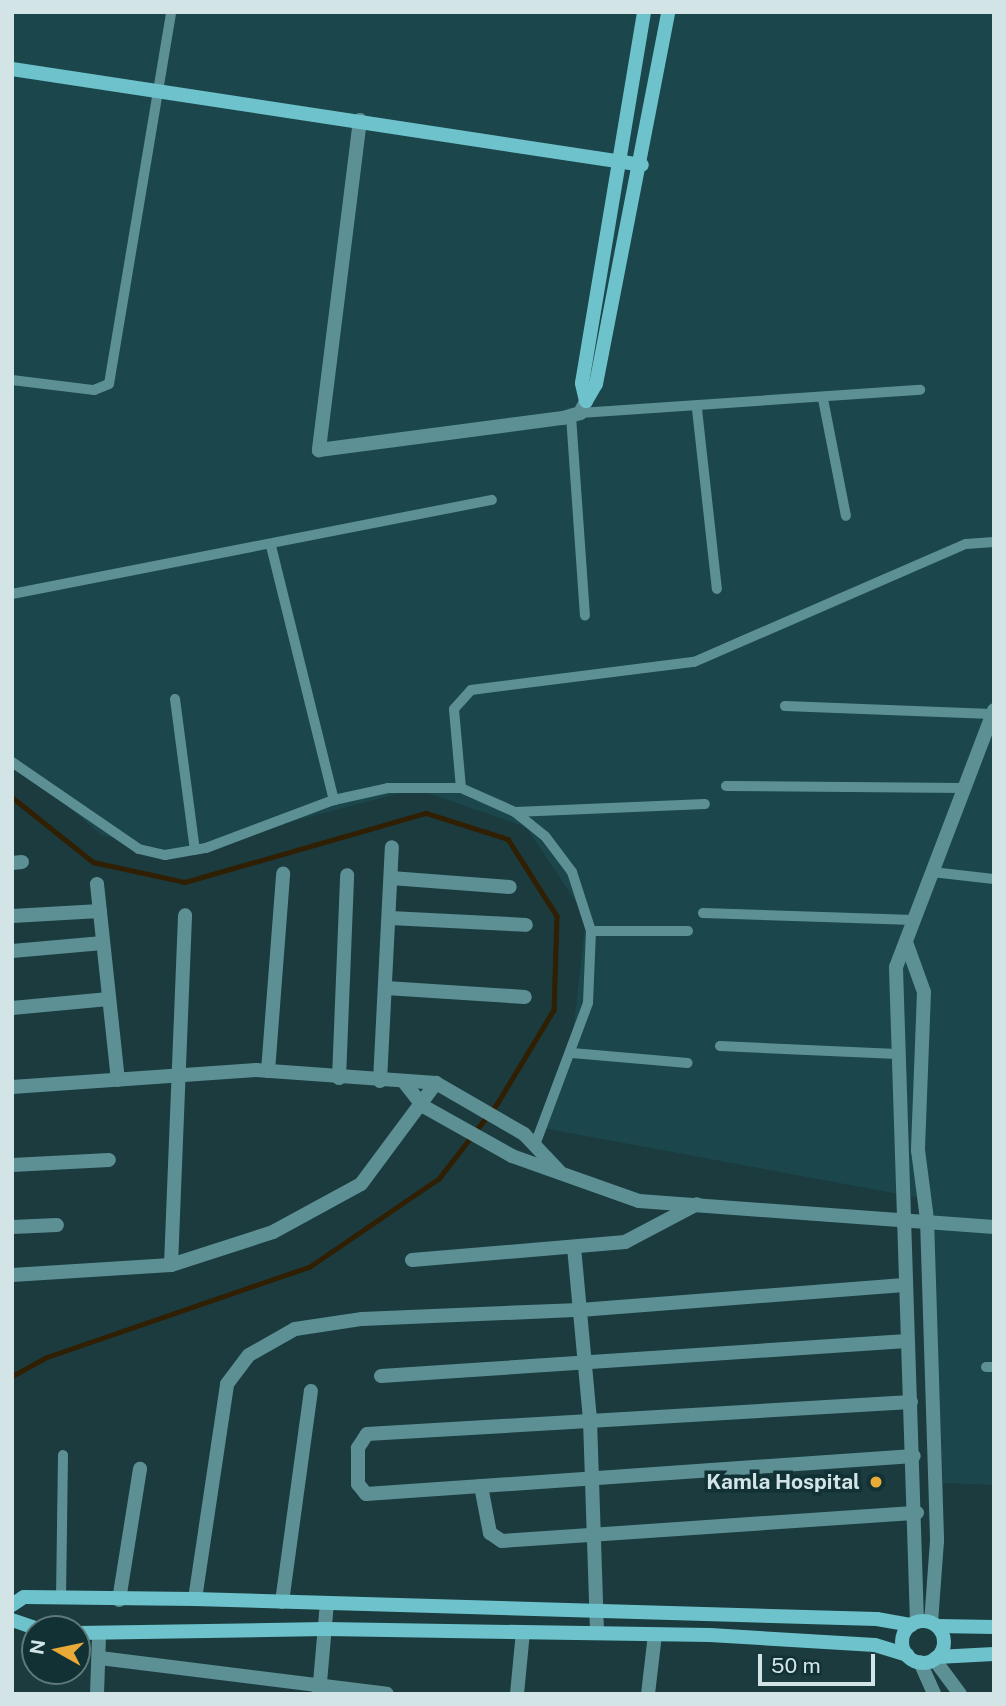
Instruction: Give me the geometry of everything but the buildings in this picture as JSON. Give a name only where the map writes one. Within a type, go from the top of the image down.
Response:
[{"type":"main road","points":[[579,410],[644,12]]},
{"type":"main road","points":[[579,410],[596,384],[642,165],[668,12]]},
{"type":"main road","points":[[12,69],[621,159],[642,165]]},
{"type":"main road","points":[[12,1605],[24,1597],[195,1600],[598,1610],[994,1627]]},
{"type":"main road","points":[[924,1624],[944,1645],[925,1658]]},
{"type":"main road","points":[[924,1624],[902,1642],[925,1658]]},
{"type":"main road","points":[[91,1635],[325,1629],[655,1634],[875,1645],[925,1658],[994,1654]]},
{"type":"street","points":[[360,120],[319,450],[328,454],[579,410]]},
{"type":"street","points":[[924,1624],[899,1215],[896,967],[993,712]]},
{"type":"street","points":[[380,1081],[392,847]]},
{"type":"street","points":[[268,1071],[283,874]]},
{"type":"street","points":[[339,1078],[347,875]]},
{"type":"street","points":[[391,878],[510,887]]},
{"type":"street","points":[[97,884],[118,1080]]},
{"type":"street","points":[[12,916],[100,911]]},
{"type":"street","points":[[171,1265],[185,915]]},
{"type":"street","points":[[390,918],[526,925]]},
{"type":"street","points":[[906,942],[924,992],[918,1150],[927,1219],[937,1541],[924,1624]]},
{"type":"street","points":[[12,951],[103,943]]},
{"type":"street","points":[[386,988],[525,997]]},
{"type":"street","points":[[12,1009],[110,999]]},
{"type":"street","points":[[12,1087],[268,1071],[436,1083],[524,1134],[563,1174]]},
{"type":"street","points":[[404,1082],[423,1106],[512,1156],[639,1201],[899,1215],[994,1227]]},
{"type":"street","points":[[12,1275],[171,1265],[273,1232],[343,1197],[380,1165],[423,1106],[436,1083]]},
{"type":"street","points":[[12,1165],[109,1160]]},
{"type":"street","points":[[412,1260],[574,1247],[637,1239],[697,1204]]},
{"type":"street","points":[[12,1227],[57,1225]]},
{"type":"street","points":[[574,1247],[590,1420],[597,1633]]},
{"type":"street","points":[[195,1600],[227,1384],[249,1354],[295,1329],[339,1321],[579,1310],[904,1284]]},
{"type":"street","points":[[381,1376],[585,1360],[907,1341]]},
{"type":"street","points":[[282,1602],[311,1391]]},
{"type":"street","points":[[911,1402],[590,1420],[360,1438],[358,1485],[366,1494],[914,1456]]},
{"type":"street","points":[[119,1600],[139,1469]]},
{"type":"street","points":[[481,1486],[491,1533],[502,1541],[596,1539],[917,1513]]},
{"type":"street","points":[[320,1690],[327,1603]]},
{"type":"street","points":[[517,1694],[523,1632]]},
{"type":"street","points":[[648,1694],[655,1634]]},
{"type":"street","points":[[97,1694],[99,1636]]},
{"type":"street","points":[[100,1658],[320,1690],[387,1694]]},
{"type":"street","points":[[925,1658],[934,1694]]},
{"type":"street","points":[[925,1658],[960,1694]]},
{"type":"lane","points":[[12,380],[94,390],[109,384],[172,12]]},
{"type":"lane","points":[[585,617],[579,410],[697,409],[920,390]]},
{"type":"lane","points":[[823,399],[846,516]]},
{"type":"lane","points":[[697,409],[718,589]]},
{"type":"lane","points":[[12,594],[271,546],[492,500]]},
{"type":"lane","points":[[461,788],[454,709],[471,690],[694,662],[966,544],[994,542]]},
{"type":"lane","points":[[271,546],[334,800]]},
{"type":"lane","points":[[175,699],[195,850]]},
{"type":"lane","points":[[785,706],[993,712]]},
{"type":"lane","points":[[12,762],[139,849],[165,855],[195,850],[334,800],[411,786],[461,788],[515,811],[545,836],[572,872],[591,931],[593,978],[572,1053],[535,1145]]},
{"type":"lane","points":[[726,786],[964,788]]},
{"type":"lane","points":[[515,811],[705,804]]},
{"type":"lane","points":[[932,872],[994,879]]},
{"type":"lane","points":[[704,913],[914,920]]},
{"type":"lane","points":[[591,931],[688,931]]},
{"type":"lane","points":[[720,1046],[897,1054]]},
{"type":"lane","points":[[572,1053],[688,1063]]},
{"type":"lane","points":[[61,1598],[63,1455]]},
{"type":"shaded area","points":[[12,12],[994,12],[994,1485],[943,1483],[931,1200],[537,1127],[572,1042],[586,917],[526,827],[416,789],[176,852],[101,835],[12,758]]},
{"type":"waterway","points":[[12,797],[93,862],[185,882],[426,813],[508,839],[557,916],[554,1010],[498,1103],[439,1179],[310,1267],[46,1358],[12,1377]]},
{"type":"place","name":"Kamla Hospital","points":[[876,1482]]}]
